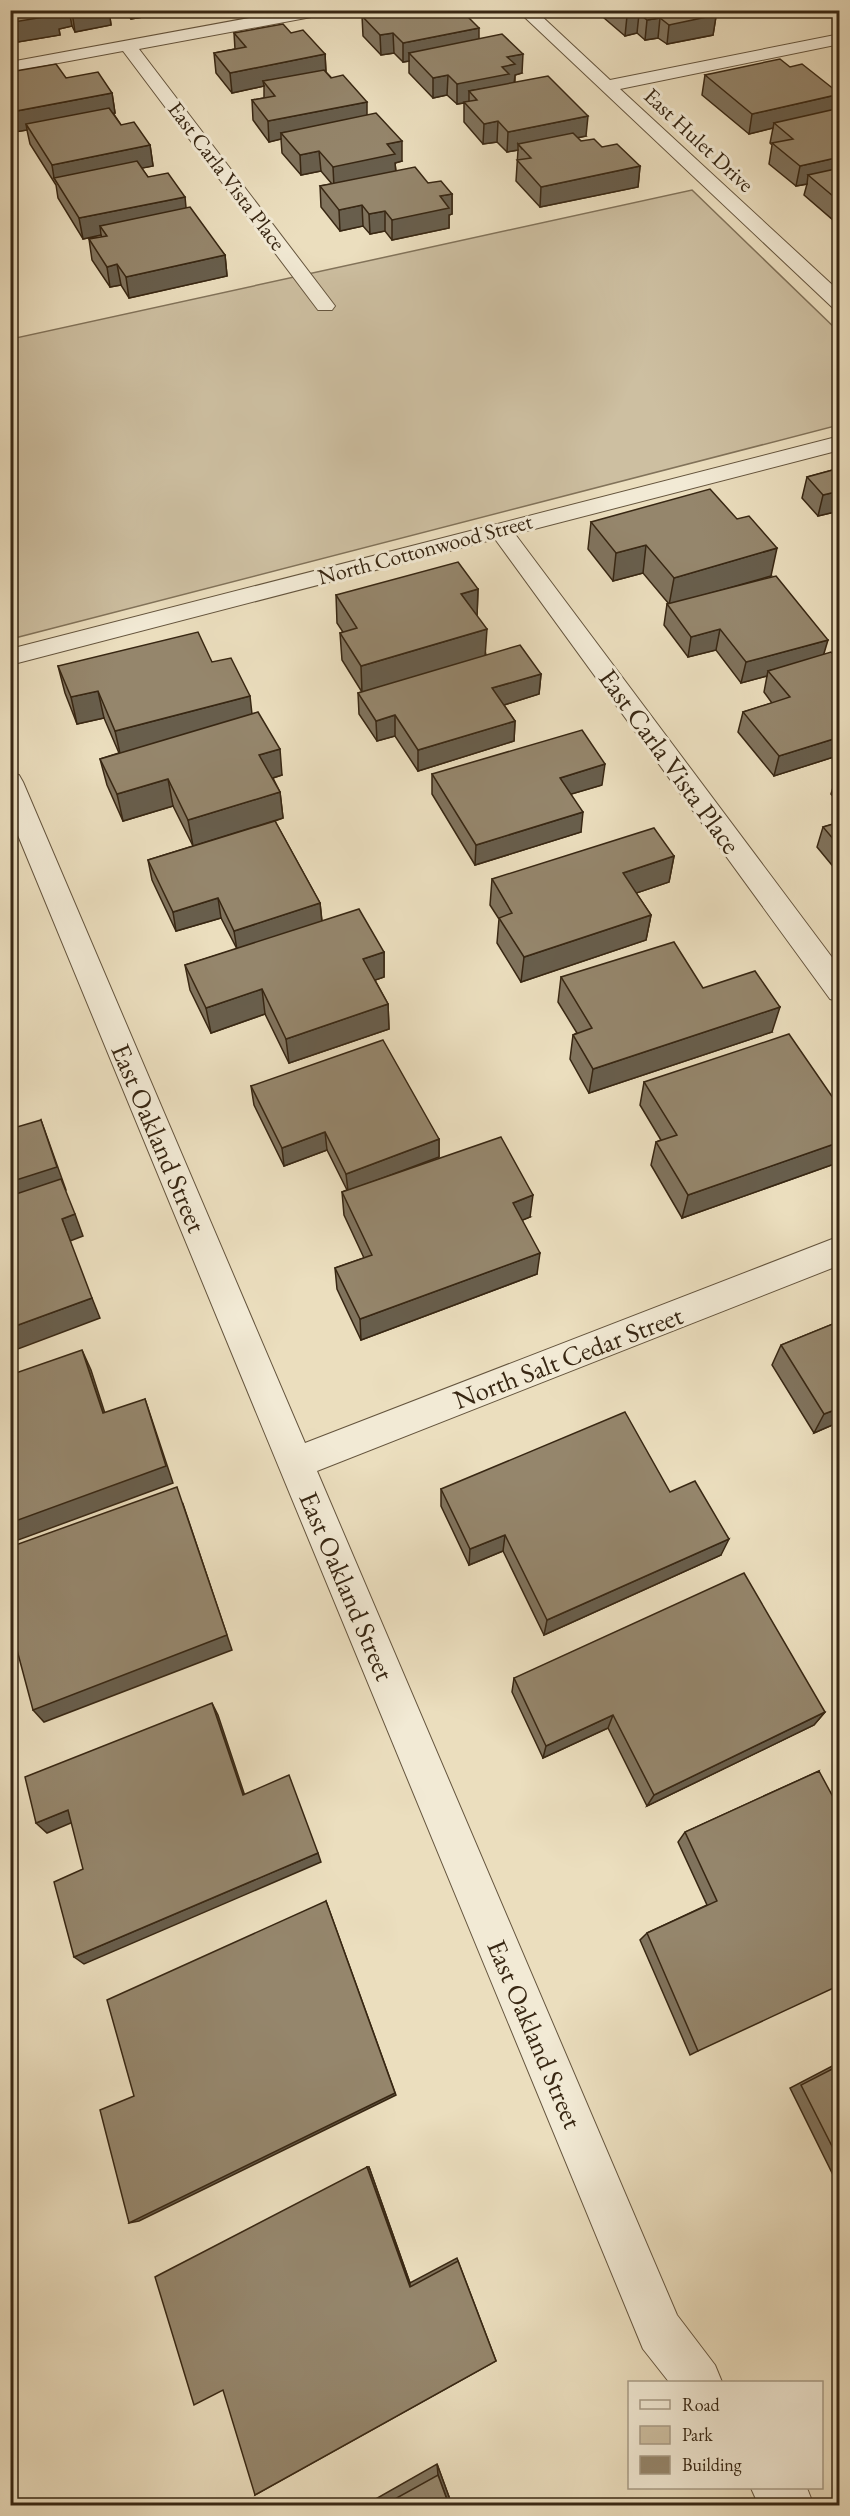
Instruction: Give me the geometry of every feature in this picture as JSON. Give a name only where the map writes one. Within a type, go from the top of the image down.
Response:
[{"type":"street","points":[[10,67],[322,10]]},
{"type":"street","name":"East Hulet Drive","points":[[525,10],[840,304]]},
{"type":"street","points":[[607,86],[840,39]]},
{"type":"street","name":"East Carla Vista Place","points":[[128,46],[326,306]]},
{"type":"street","name":"North Cottonwood Street","points":[[10,657],[840,443]]},
{"type":"street","name":"East Carla Vista Place","points":[[500,530],[840,991]]},
{"type":"street","name":"East Oakland Street","points":[[10,782],[660,2332],[697,2381]]},
{"type":"street","name":"North Salt Cedar Street","points":[[296,1463],[840,1250]]},
{"type":"street","points":[[778,2489],[790,2505]]},
{"type":"green space","points":[[692,190],[839,332],[839,425],[11,639],[11,339]]},
{"type":"building","points":[[10,10],[53,10],[56,15],[14,22],[10,17]]},
{"type":"building","points":[[371,10],[461,10],[479,28],[403,43],[393,33],[380,35],[362,16],[375,14]]},
{"type":"building","points":[[620,10],[710,10],[716,15],[669,25],[660,18],[647,20],[639,14],[627,16]]},
{"type":"building","points":[[283,24],[291,33],[303,30],[325,54],[230,73],[214,53],[246,47],[234,33]]},
{"type":"building","points":[[502,34],[523,54],[507,57],[515,64],[502,67],[509,74],[457,84],[448,75],[433,78],[409,53]]},
{"type":"building","points":[[780,59],[790,67],[802,64],[840,94],[752,114],[705,75]]},
{"type":"building","points":[[56,64],[66,78],[98,72],[112,93],[11,112],[10,72]]},
{"type":"building","points":[[324,70],[331,78],[343,75],[367,102],[268,121],[252,100],[275,96],[263,81]]},
{"type":"building","points":[[548,76],[588,116],[508,132],[498,121],[484,124],[464,102],[477,100],[469,91]]},
{"type":"building","points":[[109,108],[121,125],[134,122],[150,145],[52,165],[26,124]]},
{"type":"building","points":[[840,108],[840,157],[800,166],[772,143],[793,139],[774,123]]},
{"type":"building","points":[[376,113],[402,141],[387,144],[395,154],[333,167],[319,151],[300,155],[281,133]]},
{"type":"building","points":[[573,133],[581,141],[594,139],[602,147],[617,144],[640,166],[541,187],[517,160],[531,158],[518,144]]},
{"type":"building","points":[[137,161],[148,177],[168,173],[185,197],[79,218],[54,178]]},
{"type":"building","points":[[415,167],[428,183],[441,181],[452,194],[440,196],[449,208],[392,220],[385,211],[369,214],[362,205],[339,210],[320,186]]},
{"type":"building","points":[[840,168],[840,202],[808,175]]},
{"type":"building","points":[[190,207],[225,255],[126,277],[117,264],[107,267],[89,239],[107,236],[100,226]]},
{"type":"building","points":[[840,468],[840,491],[823,495],[807,477]]},
{"type":"building","points":[[710,489],[737,519],[749,516],[777,548],[674,578],[646,545],[616,553],[591,522]]},
{"type":"building","points":[[458,562],[478,589],[461,594],[487,629],[361,666],[340,633],[357,628],[336,595]]},
{"type":"building","points":[[776,576],[828,640],[746,662],[720,629],[691,637],[667,604]]},
{"type":"building","points":[[198,632],[212,662],[231,658],[250,696],[115,731],[98,691],[71,697],[58,666]]},
{"type":"building","points":[[520,645],[541,674],[492,688],[515,721],[418,750],[395,715],[376,721],[358,693]]},
{"type":"building","points":[[831,652],[840,661],[840,737],[779,756],[743,712],[790,697],[768,671]]},
{"type":"building","points":[[258,712],[280,749],[259,755],[280,792],[188,820],[168,779],[117,794],[100,759]]},
{"type":"building","points":[[582,730],[605,764],[560,778],[583,812],[476,845],[432,774]]},
{"type":"building","points":[[275,821],[320,903],[234,931],[218,898],[173,912],[148,860]]},
{"type":"building","points":[[840,822],[840,847],[823,827]]},
{"type":"building","points":[[654,828],[674,856],[623,873],[651,915],[524,957],[499,918],[512,913],[492,879]]},
{"type":"building","points":[[359,909],[384,952],[363,959],[388,1004],[286,1039],[262,989],[206,1008],[185,965]]},
{"type":"building","points":[[674,942],[703,988],[755,971],[780,1007],[593,1069],[573,1035],[592,1028],[561,977]]},
{"type":"building","points":[[789,1034],[840,1108],[840,1142],[688,1195],[656,1142],[677,1135],[644,1082]]},
{"type":"building","points":[[383,1040],[439,1139],[346,1174],[325,1132],[282,1148],[251,1086]]},
{"type":"building","points":[[41,1120],[57,1167],[10,1182],[10,1129]]},
{"type":"building","points":[[501,1137],[533,1195],[513,1203],[540,1253],[360,1319],[335,1268],[372,1255],[342,1192]]},
{"type":"building","points":[[61,1179],[75,1214],[62,1219],[92,1298],[10,1328],[10,1196]]},
{"type":"building","points":[[840,1321],[840,1408],[824,1414],[781,1345]]},
{"type":"building","points":[[82,1350],[103,1413],[145,1399],[166,1466],[10,1523],[10,1375]]},
{"type":"building","points":[[625,1412],[670,1492],[695,1481],[729,1539],[547,1620],[505,1535],[470,1549],[441,1489]]},
{"type":"building","points":[[177,1487],[227,1635],[33,1710],[13,1635],[10,1636],[10,1547]]},
{"type":"building","points":[[744,1573],[825,1712],[654,1795],[613,1715],[546,1746],[514,1678]]},
{"type":"building","points":[[212,1703],[243,1795],[289,1775],[318,1853],[74,1957],[54,1882],[83,1869],[68,1810],[36,1823],[25,1777]]},
{"type":"building","points":[[819,1771],[840,1810],[840,1985],[698,2051],[647,1933],[717,1901],[685,1832]]},
{"type":"building","points":[[326,1901],[395,2093],[129,2223],[100,2110],[134,2096],[107,2000]]},
{"type":"building","points":[[840,2065],[840,2162],[801,2085]]},
{"type":"building","points":[[367,2167],[410,2287],[458,2261],[496,2361],[255,2495],[223,2390],[194,2405],[155,2277]]},
{"type":"building","points":[[438,2475],[449,2505],[384,2505]]}]
